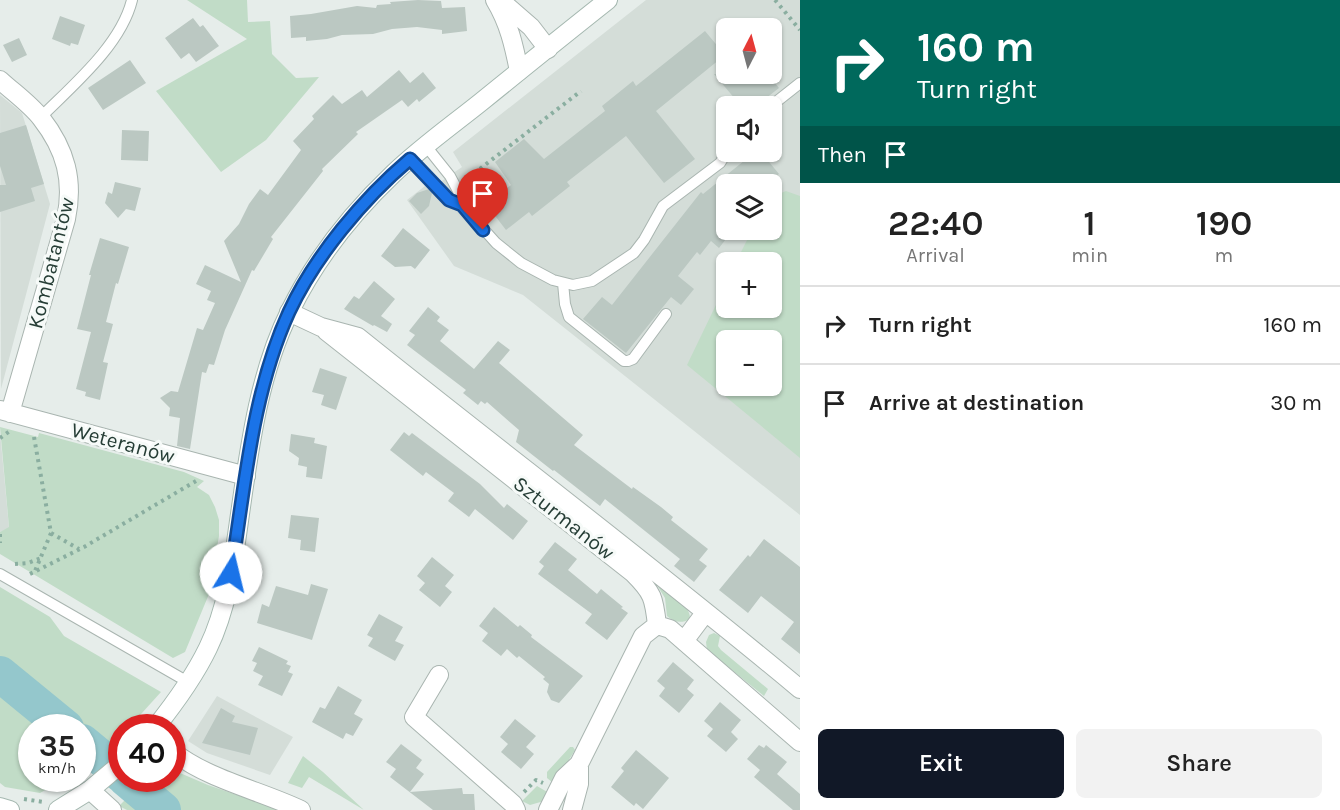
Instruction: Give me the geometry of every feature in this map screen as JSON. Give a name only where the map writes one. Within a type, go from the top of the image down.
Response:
[{"type":"street","points":[[495,0],[505,17],[519,71]]},
{"type":"street","points":[[500,0],[531,27],[548,49]]},
{"type":"street","points":[[166,714],[208,648],[223,607],[262,393],[289,312],[310,276],[338,235],[366,202],[410,159],[608,0]]},
{"type":"street","name":"Kombatantów","points":[[0,80],[41,117],[57,143],[70,181],[70,199],[66,219],[5,412]]},
{"type":"street","name":"Szturmanów","points":[[289,312],[321,327],[358,337],[574,509],[638,556],[705,613],[800,688]]},
{"type":"street","name":"Szturmanów","points":[[321,327],[633,573],[646,586],[654,599],[657,626]]},
{"type":"street","name":"Weteranów","points":[[5,412],[246,476]]},
{"type":"street","points":[[684,641],[705,613]]},
{"type":"street","points":[[548,810],[564,778],[579,764],[643,636],[657,626],[670,629],[800,742]]},
{"type":"street","points":[[439,675],[414,717],[513,804],[516,810]]},
{"type":"street","points":[[186,761],[195,768],[274,797],[301,810]]},
{"type":"street","points":[[572,810],[579,784],[579,764]]},
{"type":"street","points":[[96,785],[108,775]]},
{"type":"street","points":[[96,791],[112,810]]},
{"type":"street","points":[[58,810],[85,792]]},
{"type":"street","points":[[75,810],[89,792]]},
{"type":"street","points":[[0,807],[10,810]]},
{"type":"lane","points":[[41,117],[120,32],[129,15],[132,0]]},
{"type":"lane","points":[[782,97],[800,83]]},
{"type":"lane","points":[[426,146],[456,187],[462,205],[489,236],[521,263],[563,283],[581,285],[592,281],[634,253],[663,206],[721,162]]},
{"type":"lane","points":[[410,159],[449,200],[462,205]]},
{"type":"lane","points":[[563,283],[567,315],[624,361],[628,362],[633,359],[666,314]]},
{"type":"lane","points":[[0,574],[188,682]]},
{"type":"path","points":[[775,0],[800,30]]},
{"type":"path","points":[[456,187],[581,91]]},
{"type":"path","points":[[30,419],[51,533],[35,571]]},
{"type":"path","points":[[27,576],[79,549],[200,478]]},
{"type":"path","points":[[51,533],[79,549]]},
{"type":"path","points":[[0,534],[0,543]]},
{"type":"path","points":[[6,563],[16,565],[41,558]]},
{"type":"shaded area","points":[[646,0],[800,0],[800,515],[523,295],[454,266],[407,200],[425,186],[429,190],[462,167],[453,152]]},
{"type":"shaded area","points":[[0,95],[22,113],[50,204],[1,389]]},
{"type":"shaded area","points":[[0,432],[9,528],[0,532]]},
{"type":"shaded area","points":[[217,696],[293,737],[270,775],[207,753],[188,741]]},
{"type":"green space","points":[[187,0],[247,0],[248,22],[270,21],[272,54],[296,78],[319,77],[266,140],[221,172],[156,91],[247,39]]},
{"type":"green space","points":[[786,191],[800,196],[800,458],[725,396],[782,396],[782,330],[716,330],[716,389],[687,365],[716,305],[716,318],[782,318],[782,252],[741,252],[747,240],[782,240],[782,193]]},
{"type":"green space","points":[[0,427],[38,437],[39,433],[184,472],[204,481],[197,487],[209,495],[215,507],[219,520],[219,536],[209,594],[185,652],[173,658],[0,554],[0,532],[9,527]]},
{"type":"green space","points":[[655,582],[682,603],[690,619],[678,622],[667,616],[665,598]]},
{"type":"green space","points":[[0,587],[50,617],[64,636],[161,692],[141,714],[108,714],[108,744],[96,753],[96,714],[18,714],[18,789],[5,787],[0,783]]},
{"type":"green space","points":[[714,633],[720,636],[718,646],[721,650],[768,689],[764,696],[707,650],[706,642],[709,635]]},
{"type":"green space","points":[[570,747],[575,750],[559,776],[552,782],[547,778],[547,772]]},
{"type":"green space","points":[[303,756],[364,810],[309,777],[302,788],[288,783]]},
{"type":"green space","points":[[186,776],[281,810],[127,810],[119,806],[133,792],[186,792]]},
{"type":"green space","points":[[537,786],[549,793],[544,801],[530,805],[522,801]]},
{"type":"building","points":[[441,1],[442,8],[465,7],[467,31],[442,34],[442,30],[417,27],[306,41],[306,37],[291,38],[290,16],[357,6],[376,8],[377,5],[391,4],[390,2]]},
{"type":"building","points":[[60,16],[85,25],[78,45],[71,43],[70,46],[52,39]]},
{"type":"building","points":[[193,18],[200,27],[203,25],[219,46],[196,62],[189,53],[181,59],[165,38]]},
{"type":"building","points":[[705,31],[716,44],[716,62],[656,111],[695,159],[664,183],[626,136],[567,182],[570,186],[532,216],[529,212],[506,230],[486,204],[511,185],[495,162],[524,139],[544,159],[605,111],[602,106],[633,81],[636,86]]},
{"type":"building","points":[[19,38],[27,55],[12,62],[3,45]]},
{"type":"building","points":[[130,60],[146,83],[103,110],[88,88]]},
{"type":"building","points":[[399,70],[410,83],[423,72],[436,88],[419,102],[417,99],[408,107],[402,100],[356,132],[358,134],[322,169],[323,171],[271,237],[273,239],[254,271],[252,270],[225,330],[214,365],[209,364],[206,373],[202,372],[190,449],[177,446],[180,418],[169,416],[170,408],[160,398],[171,391],[178,392],[197,328],[203,330],[215,303],[207,300],[211,291],[196,284],[205,265],[241,282],[224,241],[239,224],[260,189],[268,195],[301,150],[293,141],[314,119],[312,116],[333,95],[342,104],[362,90],[367,97]]},
{"type":"building","points":[[722,84],[776,84],[779,88],[769,96],[733,96]]},
{"type":"building","points":[[26,125],[44,184],[31,188],[35,201],[0,212],[0,185],[6,185],[0,166],[0,133]]},
{"type":"building","points":[[122,130],[149,131],[148,161],[121,160]]},
{"type":"building","points":[[743,162],[769,162],[779,174],[728,174]]},
{"type":"building","points":[[115,182],[141,188],[135,211],[126,209],[118,218],[105,203],[108,192],[112,194]]},
{"type":"building","points":[[716,184],[716,240],[725,240],[719,248],[711,241],[700,255],[697,252],[678,276],[694,289],[681,305],[671,297],[626,353],[583,319],[602,297],[612,305],[701,192],[703,194]]},
{"type":"building","points":[[429,189],[432,193],[429,206],[421,214],[409,201],[417,193]]},
{"type":"building","points":[[403,228],[430,250],[415,269],[411,266],[395,267],[381,256]]},
{"type":"building","points":[[100,238],[129,247],[118,284],[116,283],[106,322],[113,324],[103,362],[108,363],[100,400],[85,396],[86,392],[76,389],[91,332],[77,329]]},
{"type":"building","points":[[374,281],[395,299],[381,316],[392,324],[387,332],[344,309],[354,296],[359,299]]},
{"type":"building","points":[[428,307],[440,317],[437,321],[449,330],[440,341],[474,369],[498,341],[510,350],[499,363],[583,435],[574,445],[632,489],[633,487],[661,507],[673,517],[671,520],[708,549],[699,560],[707,566],[694,582],[674,566],[680,559],[605,499],[600,506],[516,442],[519,430],[487,402],[485,404],[481,401],[478,405],[463,393],[466,390],[407,345],[415,335],[409,331]]},
{"type":"building","points":[[320,368],[347,377],[336,410],[321,405],[324,395],[312,392]]},
{"type":"building","points":[[404,432],[409,436],[412,433],[480,484],[504,508],[507,504],[528,521],[513,540],[475,509],[469,517],[448,501],[454,493],[426,472],[423,476],[390,450]]},
{"type":"building","points":[[291,434],[315,438],[314,443],[327,446],[322,479],[306,477],[307,467],[298,465],[299,458],[289,451]]},
{"type":"building","points":[[291,515],[319,518],[315,552],[300,550],[301,540],[288,538]]},
{"type":"building","points":[[764,539],[800,567],[800,654],[781,639],[794,622],[761,596],[748,613],[719,590]]},
{"type":"building","points":[[555,542],[577,559],[568,570],[597,594],[601,589],[628,613],[607,640],[585,623],[592,614],[538,574],[544,566],[539,562]]},
{"type":"building","points":[[432,557],[454,575],[445,586],[452,592],[440,607],[419,590],[425,583],[417,576]]},
{"type":"building","points":[[311,584],[328,589],[312,640],[257,623],[262,604],[269,607],[276,586],[308,595]]},
{"type":"building","points":[[494,607],[583,676],[559,703],[551,700],[547,692],[549,684],[543,679],[545,677],[519,656],[517,658],[507,649],[501,656],[482,641],[488,633],[479,626]]},
{"type":"building","points":[[379,614],[403,627],[395,641],[404,645],[395,661],[368,646],[373,638],[367,635]]},
{"type":"building","points":[[259,647],[288,661],[286,664],[291,666],[288,672],[293,674],[282,696],[258,685],[263,676],[253,671],[257,663],[252,661]]},
{"type":"building","points":[[673,662],[694,680],[687,689],[694,695],[679,713],[659,696],[665,688],[657,681]]},
{"type":"building","points":[[338,686],[362,700],[354,714],[363,719],[353,736],[346,733],[343,739],[312,722],[320,707],[325,709]]},
{"type":"building","points":[[720,702],[741,720],[731,732],[738,739],[726,752],[707,736],[713,729],[704,721]]},
{"type":"building","points":[[221,708],[235,716],[232,722],[258,728],[250,755],[202,743]]},
{"type":"building","points":[[515,719],[536,736],[526,747],[534,754],[521,769],[501,752],[508,744],[500,737]]},
{"type":"building","points":[[401,744],[422,760],[416,768],[424,774],[410,792],[462,788],[463,794],[474,794],[475,810],[433,810],[390,777],[396,769],[386,762]]},
{"type":"building","points":[[759,745],[764,748],[766,745],[787,762],[777,774],[800,794],[800,810],[793,810],[754,777],[760,770],[747,759]]},
{"type":"building","points":[[636,750],[669,778],[643,809],[636,803],[634,806],[611,787],[624,771],[621,768]]},
{"type":"waterway","points":[[0,674],[49,714]]},
{"type":"waterway","points":[[96,754],[108,763]]},
{"type":"waterway","points":[[142,792],[163,810]]},
{"type":"route","points":[[231,573],[254,431],[273,356],[289,312],[338,235],[366,202],[410,159],[449,200],[462,205],[483,230]]}]
